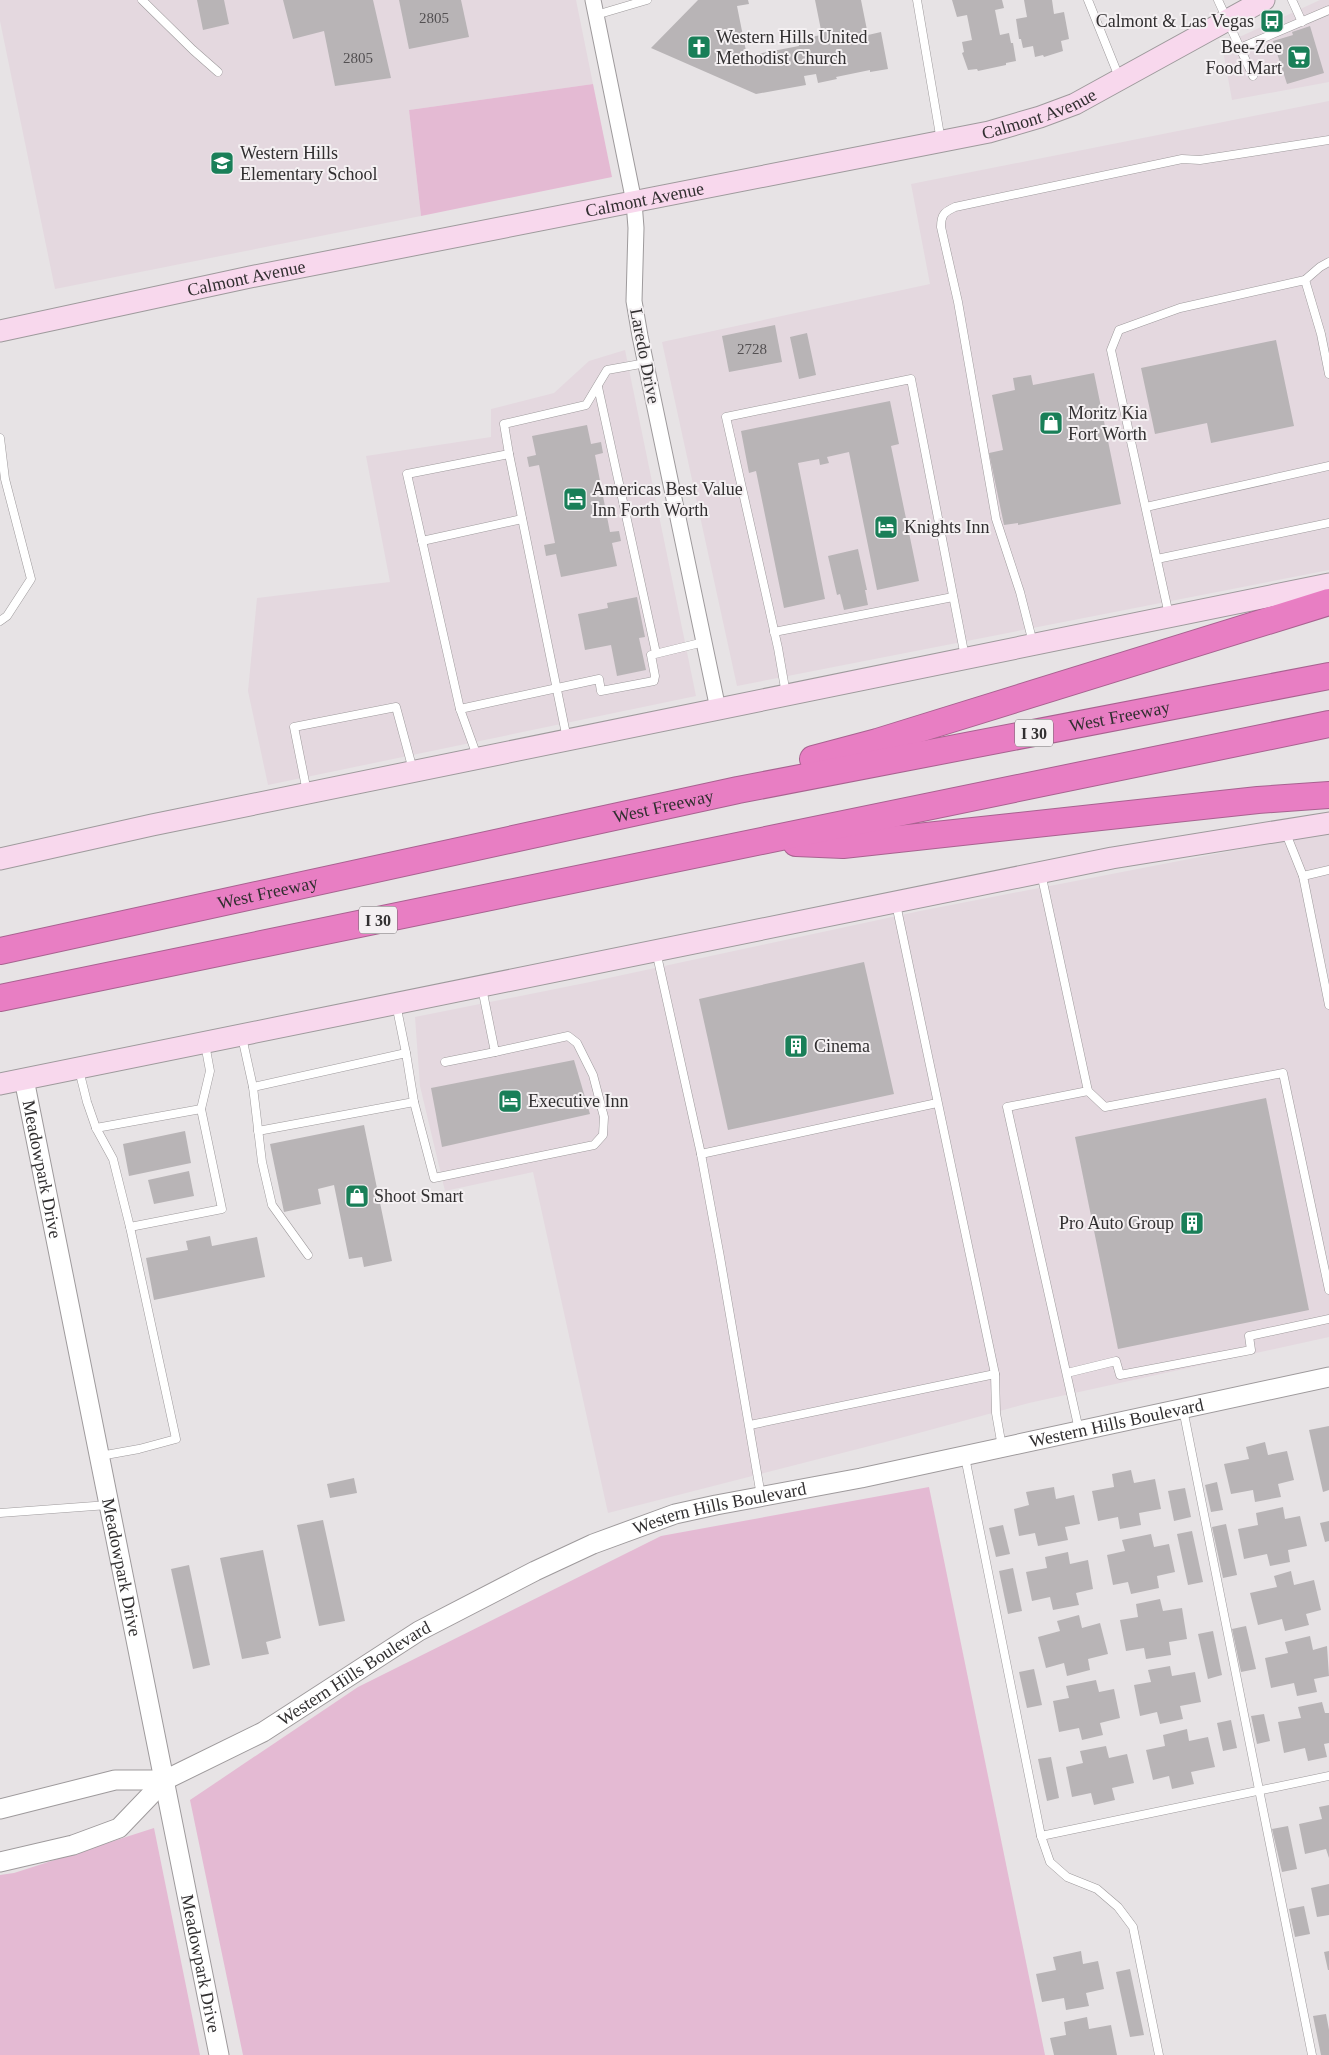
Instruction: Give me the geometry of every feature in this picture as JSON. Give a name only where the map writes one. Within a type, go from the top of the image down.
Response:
[{"type":"highway","points":[[738,790],[802,761],[877,742],[1329,602]]},
{"type":"highway","name":"West Freeway","points":[[0,951],[738,790],[1329,676]]},
{"type":"highway","name":"I 30","points":[[0,998],[1329,724]]},
{"type":"highway","points":[[756,842],[843,845],[1258,800],[1329,795]]},
{"type":"main road","name":"Calmont Avenue","points":[[0,331],[250,276],[989,132],[1040,117],[1075,104],[1264,0]]},
{"type":"main road","points":[[0,859],[478,758],[1329,584]]},
{"type":"main road","points":[[0,1084],[1112,858],[1329,823]]},
{"type":"street","name":"Laredo Drive","points":[[593,0],[634,202],[636,228],[634,301],[718,709]]},
{"type":"street","name":"Meadowpark Drive","points":[[24,1079],[219,2055]]},
{"type":"street","name":"Western Hills Boulevard","points":[[0,1862],[73,1845],[119,1828],[165,1780],[263,1732],[419,1631],[534,1571],[593,1544],[674,1514],[861,1478],[1329,1377]]},
{"type":"street","name":"Western Hills Boulevard","points":[[0,1809],[115,1780],[165,1780]]},
{"type":"lane","points":[[142,0],[218,72]]},
{"type":"lane","points":[[596,15],[647,0]]},
{"type":"lane","points":[[917,0],[941,142]]},
{"type":"lane","points":[[1088,0],[1120,79]]},
{"type":"lane","points":[[1218,0],[1253,76]]},
{"type":"lane","points":[[1292,0],[1302,22]]},
{"type":"lane","points":[[1240,48],[1329,10]]},
{"type":"lane","points":[[1034,645],[1020,592],[996,519],[958,302],[941,227],[941,218],[944,211],[955,207],[1182,159],[1200,160],[1329,140]]},
{"type":"lane","points":[[1170,617],[1112,350],[1119,330],[1180,308],[1306,280],[1320,267],[1329,262]]},
{"type":"lane","points":[[1306,280],[1321,334],[1329,374]]},
{"type":"lane","points":[[567,740],[504,424],[586,406],[608,370],[646,363]]},
{"type":"lane","points":[[786,695],[774,632],[726,417],[911,379],[965,659]]},
{"type":"lane","points":[[598,387],[656,653]]},
{"type":"lane","points":[[0,438],[2,481],[31,579],[8,616],[0,621]]},
{"type":"lane","points":[[478,758],[460,709],[407,474],[509,454]]},
{"type":"lane","points":[[1146,508],[1329,466]]},
{"type":"lane","points":[[422,541],[522,519]]},
{"type":"lane","points":[[1157,559],[1329,523]]},
{"type":"lane","points":[[774,632],[953,597]]},
{"type":"lane","points":[[460,709],[599,679],[601,691],[654,681],[655,676],[651,655],[704,642]]},
{"type":"lane","points":[[307,794],[294,727],[396,707],[414,772]]},
{"type":"lane","points":[[1285,831],[1303,876],[1329,1005]]},
{"type":"lane","points":[[1303,876],[1329,870]]},
{"type":"lane","points":[[1041,873],[1088,1091],[1105,1107],[1283,1073],[1329,1290]]},
{"type":"lane","points":[[896,902],[995,1374],[996,1413],[1002,1447]]},
{"type":"lane","points":[[656,951],[701,1154],[736,1340],[761,1496]]},
{"type":"lane","points":[[481,986],[495,1052]]},
{"type":"lane","points":[[396,1004],[414,1102],[434,1178],[594,1145],[603,1135],[604,1117],[593,1076],[578,1043],[568,1036],[445,1062]]},
{"type":"lane","points":[[242,1035],[253,1087],[258,1131],[272,1205],[308,1255]]},
{"type":"lane","points":[[130,1228],[222,1209],[201,1109],[210,1071],[204,1042]]},
{"type":"lane","points":[[253,1087],[406,1054]]},
{"type":"lane","points":[[78,1068],[86,1102],[96,1128],[113,1159],[176,1439],[139,1449],[100,1456]]},
{"type":"lane","points":[[1079,1430],[1008,1107],[1088,1091]]},
{"type":"lane","points":[[258,1131],[414,1102]]},
{"type":"lane","points":[[701,1154],[938,1103]]},
{"type":"lane","points":[[96,1128],[201,1109]]},
{"type":"lane","points":[[1066,1373],[1116,1361],[1120,1375],[1251,1350],[1249,1336],[1329,1319]]},
{"type":"lane","points":[[750,1425],[995,1374]]},
{"type":"lane","points":[[1183,1407],[1312,2055]]},
{"type":"lane","points":[[964,1455],[1041,1836],[1050,1862],[1067,1877],[1097,1889],[1118,1907],[1133,1927],[1159,2055]]},
{"type":"lane","points":[[0,1513],[110,1505]]},
{"type":"lane","points":[[1041,1836],[1329,1776]]},
{"type":"shaded area","name":"Western Hills Elementary School","points":[[0,0],[576,0],[593,84],[409,110],[421,216],[55,289],[0,21]]},
{"type":"shaded area","points":[[1320,0],[1329,0],[1329,82],[1232,100],[1222,45]]},
{"type":"shaded area","points":[[593,84],[612,177],[421,216],[409,110]]},
{"type":"shaded area","points":[[1329,101],[1329,570],[737,686],[662,342],[930,284],[911,184]]},
{"type":"shaded area","points":[[625,350],[696,696],[268,785],[248,691],[257,598],[390,582],[366,456],[491,437],[491,409],[554,393],[589,361]]},
{"type":"shaded area","points":[[1329,832],[1329,1337],[1029,1403],[608,1513],[533,1172],[445,1191],[420,1086],[415,1017],[590,982],[920,911]]},
{"type":"shaded area","points":[[929,1487],[1045,2055],[243,2055],[190,1800],[358,1687],[661,1536]]},
{"type":"shaded area","points":[[154,1828],[200,2055],[0,2055],[0,1875],[14,1873]]},
{"type":"building","points":[[197,0],[224,0],[229,24],[203,30]]},
{"type":"building","points":[[283,0],[373,0],[391,78],[335,86],[324,31],[293,39]]},
{"type":"building","points":[[399,0],[461,0],[469,37],[409,49]]},
{"type":"building","name":"Western Hills United Methodist Church","points":[[698,0],[748,0],[749,4],[737,6],[747,56],[799,46],[798,39],[822,35],[815,0],[861,0],[868,35],[881,32],[888,69],[870,72],[870,70],[818,83],[816,74],[804,76],[806,85],[756,94],[651,48]]},
{"type":"building","points":[[952,0],[1002,0],[1004,8],[995,10],[1000,35],[1009,33],[1016,61],[978,71],[977,69],[968,70],[962,53],[964,52],[962,42],[972,40],[967,15],[957,17]]},
{"type":"building","points":[[1024,0],[1052,0],[1054,14],[1064,12],[1069,39],[1061,41],[1063,51],[1044,57],[1043,55],[1035,57],[1033,46],[1023,48],[1021,39],[1019,39],[1016,19],[1027,17]]},
{"type":"building","name":"Bee-Zee Food Mart","points":[[1310,26],[1324,73],[1287,84],[1273,41],[1293,35],[1292,32]]},
{"type":"building","points":[[775,325],[782,362],[729,372],[722,336]]},
{"type":"building","points":[[807,333],[816,375],[799,379],[790,337]]},
{"type":"building","points":[[1276,340],[1294,426],[1211,443],[1207,423],[1155,434],[1141,368]]},
{"type":"building","name":"Moritz Kia Fort Worth","points":[[1094,373],[1121,504],[1018,525],[1018,523],[1004,525],[989,453],[1003,450],[992,395],[1015,390],[1013,378],[1031,375],[1033,385]]},
{"type":"building","name":"Knights Inn","points":[[890,401],[899,444],[891,446],[919,581],[877,590],[849,452],[827,457],[829,463],[820,465],[819,459],[798,463],[825,599],[784,608],[756,471],[749,473],[741,431]]},
{"type":"building","name":"Americas Best Value Inn Forth Worth","points":[[587,425],[591,444],[601,442],[603,453],[595,455],[610,532],[619,531],[621,541],[612,543],[617,566],[561,577],[556,554],[546,556],[544,545],[555,543],[539,465],[529,467],[527,457],[536,455],[532,436]]},
{"type":"building","points":[[858,549],[867,590],[865,590],[868,605],[844,610],[840,594],[837,595],[828,556]]},
{"type":"building","points":[[637,597],[645,637],[639,638],[646,670],[617,676],[611,645],[585,650],[578,614],[608,608],[607,603]]},
{"type":"building","name":"Cinema","points":[[864,962],[894,1094],[728,1130],[699,999]]},
{"type":"building","name":"Executive Inn","points":[[574,1060],[590,1114],[442,1147],[431,1088]]},
{"type":"building","name":"Pro Auto Group","points":[[1266,1098],[1309,1310],[1118,1349],[1075,1137]]},
{"type":"building","name":"Shoot Smart","points":[[364,1125],[392,1261],[364,1267],[362,1257],[349,1259],[334,1185],[318,1189],[321,1204],[284,1212],[270,1144]]},
{"type":"building","points":[[185,1131],[191,1163],[129,1176],[123,1144]]},
{"type":"building","points":[[189,1171],[194,1196],[154,1204],[148,1180]]},
{"type":"building","points":[[210,1236],[212,1246],[257,1237],[265,1277],[154,1300],[146,1258],[188,1250],[186,1241]]},
{"type":"building","points":[[1329,1426],[1329,1490],[1323,1492],[1309,1430]]},
{"type":"building","points":[[1265,1442],[1268,1455],[1287,1451],[1294,1480],[1278,1484],[1281,1497],[1255,1502],[1253,1490],[1231,1494],[1224,1464],[1249,1459],[1246,1447]]},
{"type":"building","points":[[1131,1470],[1134,1483],[1155,1479],[1161,1509],[1139,1513],[1141,1525],[1120,1529],[1118,1517],[1098,1521],[1092,1491],[1114,1487],[1112,1474]]},
{"type":"building","points":[[354,1478],[357,1493],[330,1498],[327,1484]]},
{"type":"building","points":[[1217,1482],[1223,1510],[1211,1512],[1205,1485]]},
{"type":"building","points":[[1054,1487],[1056,1499],[1074,1495],[1080,1524],[1065,1527],[1068,1540],[1038,1546],[1035,1533],[1019,1536],[1014,1509],[1029,1505],[1026,1492]]},
{"type":"building","points":[[1185,1488],[1191,1517],[1174,1521],[1168,1491]]},
{"type":"building","points":[[1283,1507],[1285,1519],[1300,1516],[1307,1546],[1288,1550],[1290,1562],[1270,1566],[1267,1554],[1244,1559],[1238,1529],[1258,1525],[1256,1513]]},
{"type":"building","points":[[323,1520],[345,1621],[319,1626],[297,1525]]},
{"type":"building","points":[[1329,1521],[1329,1541],[1325,1542],[1320,1523]]},
{"type":"building","points":[[1226,1524],[1237,1575],[1223,1578],[1212,1527]]},
{"type":"building","points":[[1003,1525],[1010,1554],[996,1557],[989,1528]]},
{"type":"building","points":[[1192,1531],[1203,1582],[1188,1585],[1177,1534]]},
{"type":"building","points":[[1151,1534],[1154,1547],[1169,1544],[1175,1572],[1157,1576],[1159,1588],[1131,1594],[1128,1582],[1113,1585],[1107,1555],[1125,1551],[1122,1540]]},
{"type":"building","points":[[263,1550],[281,1638],[266,1642],[269,1654],[242,1659],[220,1558]]},
{"type":"building","points":[[1068,1552],[1070,1564],[1088,1560],[1093,1589],[1076,1593],[1079,1605],[1053,1610],[1050,1597],[1032,1601],[1026,1572],[1047,1568],[1045,1557]]},
{"type":"building","points":[[189,1565],[210,1665],[193,1669],[171,1569]]},
{"type":"building","points":[[1013,1568],[1022,1611],[1008,1614],[999,1571]]},
{"type":"building","points":[[1291,1571],[1294,1585],[1314,1580],[1321,1610],[1306,1614],[1309,1625],[1285,1631],[1282,1619],[1258,1625],[1250,1593],[1277,1587],[1274,1576]]},
{"type":"building","points":[[1160,1599],[1163,1611],[1182,1608],[1187,1639],[1169,1642],[1171,1655],[1146,1659],[1144,1648],[1126,1651],[1120,1620],[1138,1617],[1136,1604]]},
{"type":"building","points":[[1079,1615],[1082,1628],[1100,1623],[1108,1654],[1088,1659],[1090,1670],[1067,1676],[1064,1663],[1046,1668],[1038,1637],[1060,1631],[1057,1621]]},
{"type":"building","points":[[1246,1626],[1256,1669],[1241,1672],[1232,1629]]},
{"type":"building","points":[[1213,1631],[1222,1675],[1208,1679],[1198,1634]]},
{"type":"building","points":[[1310,1636],[1313,1650],[1327,1646],[1329,1676],[1314,1679],[1317,1692],[1297,1696],[1294,1683],[1271,1688],[1265,1658],[1288,1653],[1285,1642]]},
{"type":"building","points":[[1170,1666],[1172,1676],[1195,1672],[1201,1702],[1180,1706],[1183,1719],[1160,1724],[1157,1712],[1140,1716],[1134,1685],[1151,1682],[1148,1670]]},
{"type":"building","points":[[1034,1669],[1042,1705],[1027,1708],[1019,1672]]},
{"type":"building","points":[[1096,1680],[1099,1692],[1114,1689],[1120,1718],[1100,1723],[1103,1735],[1082,1740],[1079,1728],[1059,1732],[1053,1701],[1069,1698],[1066,1686]]},
{"type":"building","points":[[1322,1702],[1325,1713],[1329,1713],[1329,1743],[1324,1744],[1327,1757],[1308,1761],[1305,1748],[1284,1753],[1278,1722],[1301,1718],[1298,1707]]},
{"type":"building","points":[[1264,1714],[1270,1741],[1257,1744],[1251,1716]]},
{"type":"building","points":[[1231,1720],[1237,1748],[1223,1751],[1217,1723]]},
{"type":"building","points":[[1187,1729],[1189,1741],[1208,1737],[1215,1767],[1191,1772],[1194,1784],[1172,1789],[1169,1776],[1153,1780],[1146,1750],[1165,1746],[1163,1735]]},
{"type":"building","points":[[1106,1746],[1109,1758],[1127,1754],[1134,1783],[1112,1788],[1115,1800],[1094,1805],[1091,1793],[1072,1797],[1066,1767],[1083,1763],[1080,1751]]},
{"type":"building","points":[[1051,1757],[1059,1798],[1047,1801],[1038,1759]]},
{"type":"building","points":[[1329,1805],[1329,1858],[1326,1849],[1305,1854],[1299,1824],[1322,1819],[1319,1807]]},
{"type":"building","points":[[1288,1826],[1297,1869],[1282,1872],[1272,1829]]},
{"type":"building","points":[[1329,1884],[1329,1915],[1317,1917],[1311,1888]]},
{"type":"building","points":[[1304,1906],[1310,1934],[1295,1937],[1289,1909]]},
{"type":"building","points":[[1081,1951],[1083,1964],[1098,1961],[1104,1989],[1086,1993],[1089,2006],[1066,2010],[1064,1998],[1042,2002],[1036,1974],[1056,1970],[1053,1957]]},
{"type":"building","points":[[1329,1951],[1329,1970],[1328,1970],[1324,1952]]},
{"type":"building","points":[[1130,1969],[1144,2035],[1130,2037],[1116,1972]]},
{"type":"building","points":[[1326,2014],[1329,2030],[1329,2055],[1321,2055],[1313,2016]]},
{"type":"building","points":[[1087,2017],[1089,2029],[1111,2025],[1117,2055],[1054,2055],[1050,2038],[1066,2035],[1064,2022]]},
{"type":"place","name":"Calmont & Las Vegas","points":[[1272,21]]},
{"type":"place","name":"Western Hills United Methodist Church","points":[[699,47]]},
{"type":"place","name":"Bee-Zee Food Mart","points":[[1299,57]]},
{"type":"place","name":"Western Hills Elementary School","points":[[222,163]]},
{"type":"place","name":"Moritz Kia Fort Worth","points":[[1051,423]]},
{"type":"place","name":"Americas Best Value Inn Forth Worth","points":[[575,499]]},
{"type":"place","name":"Knights Inn","points":[[886,527]]},
{"type":"place","name":"Cinema","points":[[796,1046]]},
{"type":"place","name":"Executive Inn","points":[[510,1101]]},
{"type":"place","name":"Shoot Smart","points":[[357,1196]]},
{"type":"place","name":"Pro Auto Group","points":[[1192,1223]]}]
